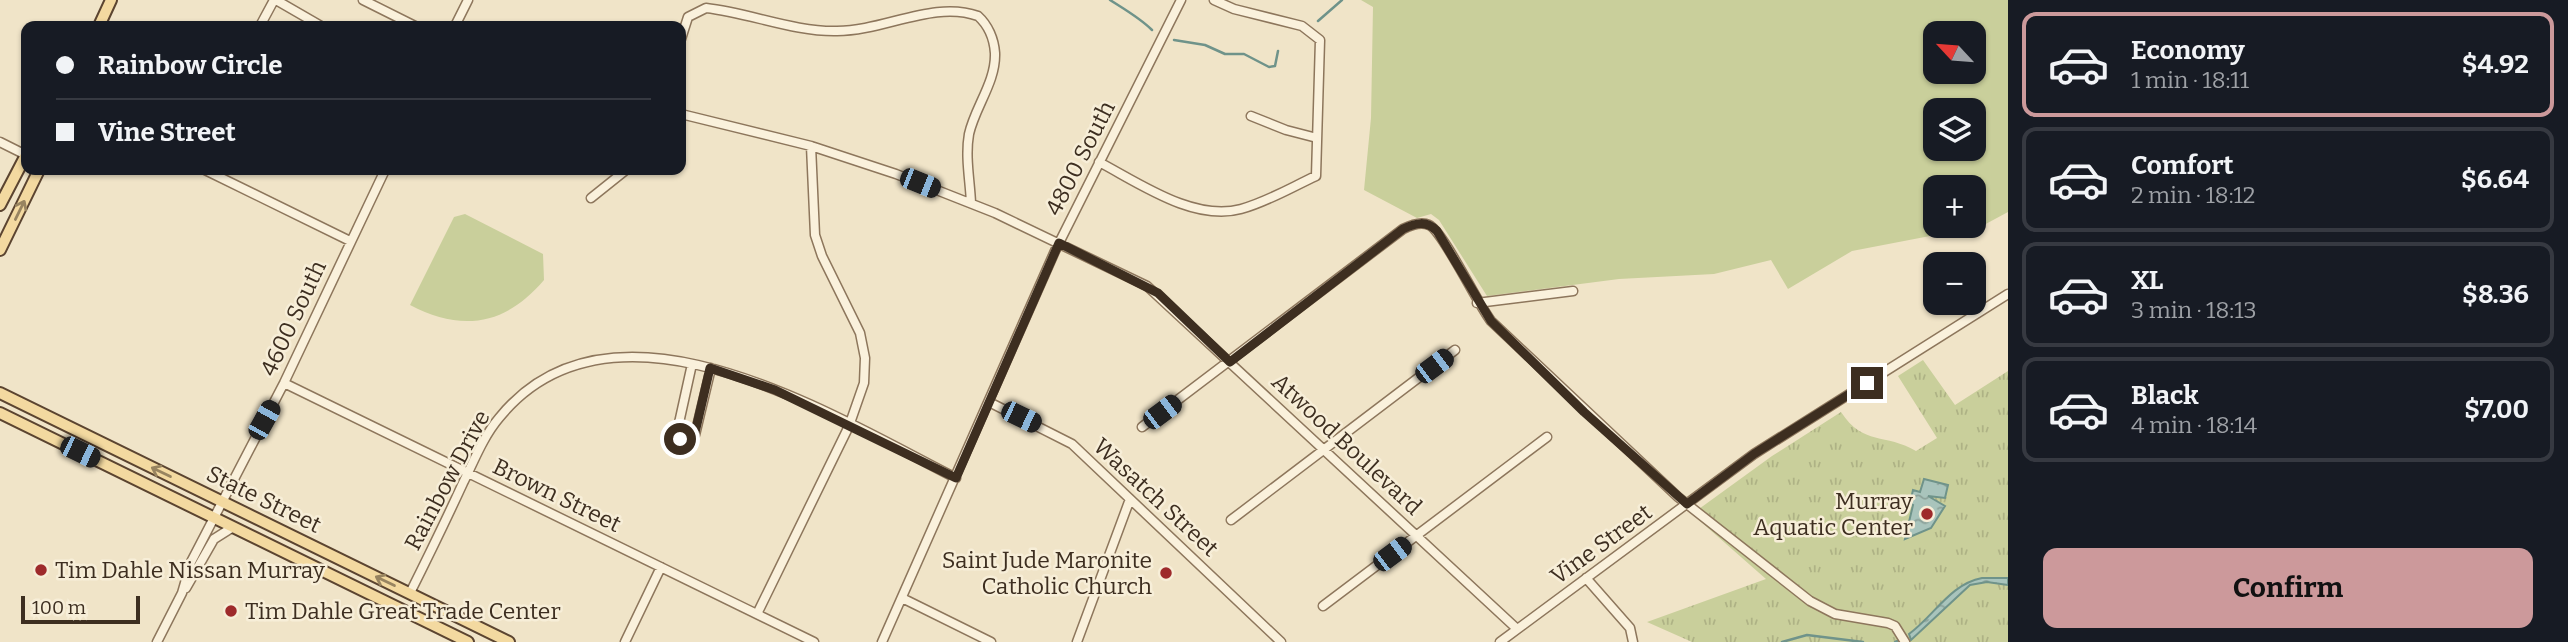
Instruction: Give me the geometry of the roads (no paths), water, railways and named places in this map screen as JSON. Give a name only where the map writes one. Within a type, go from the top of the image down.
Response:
[{"type":"main road","points":[[101,21],[111,0]]},
{"type":"main road","points":[[0,205],[21,165]]},
{"type":"main road","points":[[0,250],[37,175]]},
{"type":"main road","name":"State Street","points":[[0,393],[509,642]]},
{"type":"main road","name":"State Street","points":[[0,413],[462,641]]},
{"type":"street","points":[[263,21],[275,0],[312,21]]},
{"type":"street","points":[[363,0],[405,21]]},
{"type":"street","points":[[458,21],[468,0]]},
{"type":"street","name":"4800 South","points":[[883,642],[1059,243],[1181,0]]},
{"type":"street","points":[[1099,162],[1173,201],[1231,211],[1257,203],[1316,176],[1320,40],[1315,33],[1285,20],[1254,15],[1214,0]]},
{"type":"street","points":[[686,23],[688,17],[706,8],[838,31],[872,24],[932,2],[947,2],[971,10],[987,27],[994,45],[991,77],[969,134],[967,154],[971,203]]},
{"type":"street","name":"Atwood Boulevard","points":[[686,115],[811,146],[971,203],[1059,243],[1158,293],[1517,628]]},
{"type":"street","points":[[1251,116],[1286,130],[1317,138]]},
{"type":"street","points":[[0,142],[21,152]]},
{"type":"street","points":[[757,614],[849,426],[864,383],[864,345],[856,321],[826,266],[815,235],[811,146]]},
{"type":"street","points":[[215,175],[350,241]]},
{"type":"street","name":"4600 South","points":[[182,593],[191,562],[284,383],[383,175]]},
{"type":"street","points":[[591,198],[620,175]]},
{"type":"street","points":[[1142,427],[1410,225],[1423,223],[1437,231],[1477,303],[1502,333],[1584,412],[1687,504],[1810,601],[1835,614],[1888,623],[1904,639]]},
{"type":"street","points":[[1477,303],[1573,291]]},
{"type":"street","name":"Vine Street","points":[[1500,642],[1754,454],[2008,294]]},
{"type":"street","points":[[1231,520],[1455,350]]},
{"type":"street","name":"Rainbow Drive","points":[[410,593],[486,437],[505,411],[532,386],[580,363],[621,356],[710,368],[775,390],[956,478]]},
{"type":"street","points":[[692,364],[677,432],[684,442],[695,435],[710,368]]},
{"type":"street","name":"Brown Street","points":[[284,383],[814,642]]},
{"type":"street","name":"Wasatch Street","points":[[989,402],[1065,439],[1279,641]]},
{"type":"street","points":[[1323,606],[1546,438]]},
{"type":"street","points":[[1077,642],[1130,499]]},
{"type":"street","points":[[157,642],[214,538],[233,527]]},
{"type":"street","points":[[625,642],[661,567]]},
{"type":"street","points":[[1586,578],[1630,628],[1633,642]]},
{"type":"street","points":[[902,598],[991,642]]},
{"type":"street","points":[[462,641],[468,622]]},
{"type":"water","points":[[1924,479],[1948,485],[1945,498],[1928,496],[1945,506],[1931,528],[1905,539],[1913,505],[1910,503],[1913,490],[1920,492]]},
{"type":"water","points":[[1982,578],[2008,578],[2008,585],[1987,582],[1970,585],[1911,640],[1909,634],[1951,594],[1971,581]]},
{"type":"waterway","points":[[1110,0],[1152,30]]},
{"type":"waterway","points":[[1318,21],[1342,0]]},
{"type":"waterway","points":[[1174,40],[1205,45],[1225,54],[1244,54],[1269,67],[1275,66],[1278,51]]},
{"type":"waterway","points":[[1782,642],[1807,635],[1863,642]]},
{"type":"place","name":"Murray Aquatic Center","points":[[1927,514]]},
{"type":"place","name":"Tim Dahle Nissan Murray","points":[[41,570]]},
{"type":"place","name":"Saint Jude Maronite Catholic Church","points":[[1166,573]]},
{"type":"place","name":"Tim Dahle Great Trade Center","points":[[231,611]]}]
